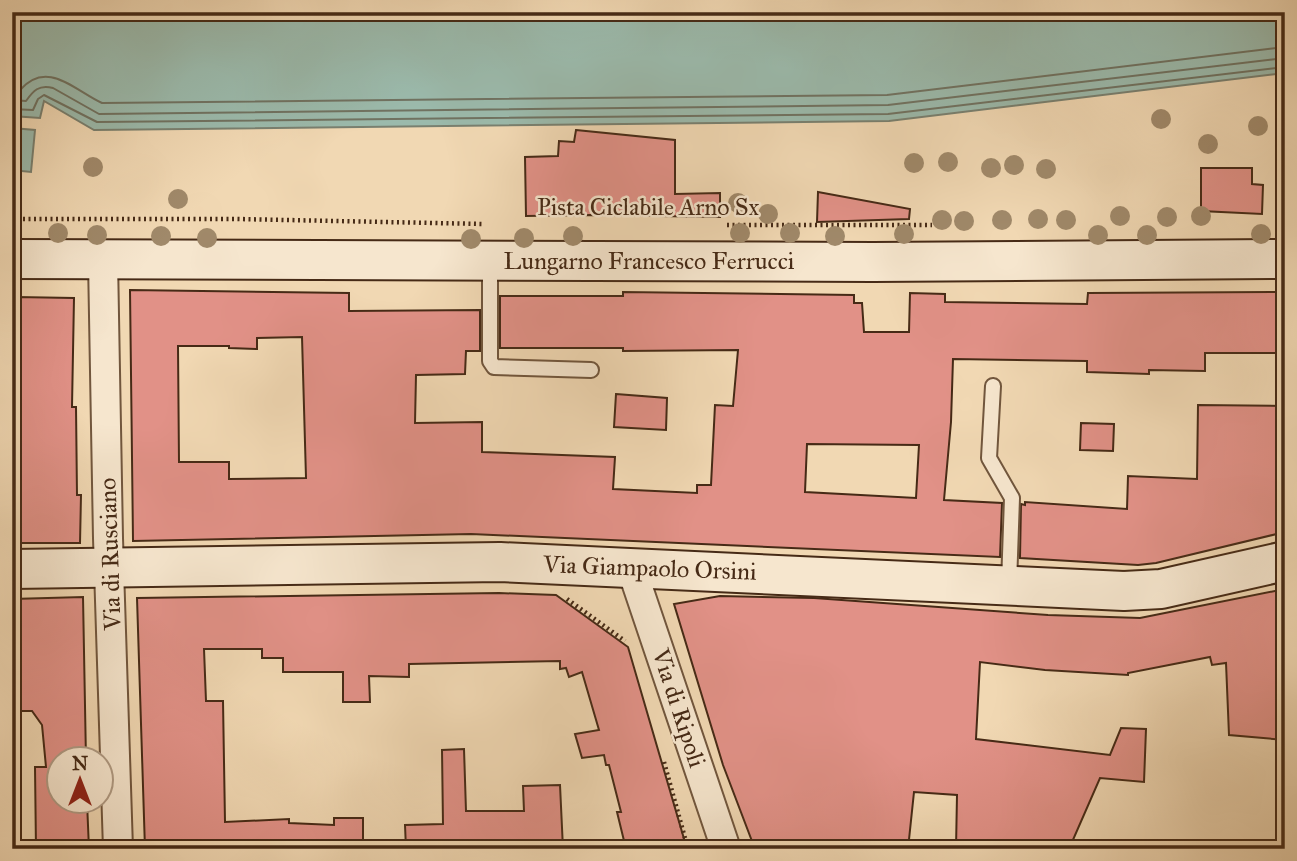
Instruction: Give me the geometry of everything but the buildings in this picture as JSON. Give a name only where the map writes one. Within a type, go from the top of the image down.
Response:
[{"type":"street","name":"Lungarno Francesco Ferrucci","points":[[12,259],[887,262],[1285,259]]},
{"type":"street","name":"Via di Rusciano","points":[[103,260],[118,849]]},
{"type":"street","name":"Via Giampaolo Orsini","points":[[12,569],[500,562],[1124,592],[1187,583],[1285,561]]},
{"type":"street","name":"Via di Ripoli","points":[[631,567],[726,849]]},
{"type":"lane","points":[[490,261],[490,360],[494,367],[591,370]]},
{"type":"lane","points":[[993,386],[989,458],[1012,498],[1009,585]]},
{"type":"path","points":[[12,219],[237,219],[496,224]]},
{"type":"path","name":"Pista Ciclabile Arno Sx","points":[[716,225],[937,225]]},
{"type":"path","points":[[558,592],[631,646]]},
{"type":"path","points":[[663,760],[688,849]]},
{"type":"water","points":[[12,12],[1285,12],[1285,73],[889,121],[94,130],[44,101],[40,118],[12,116]]},
{"type":"water","points":[[12,128],[35,130],[31,172],[12,170]]}]
